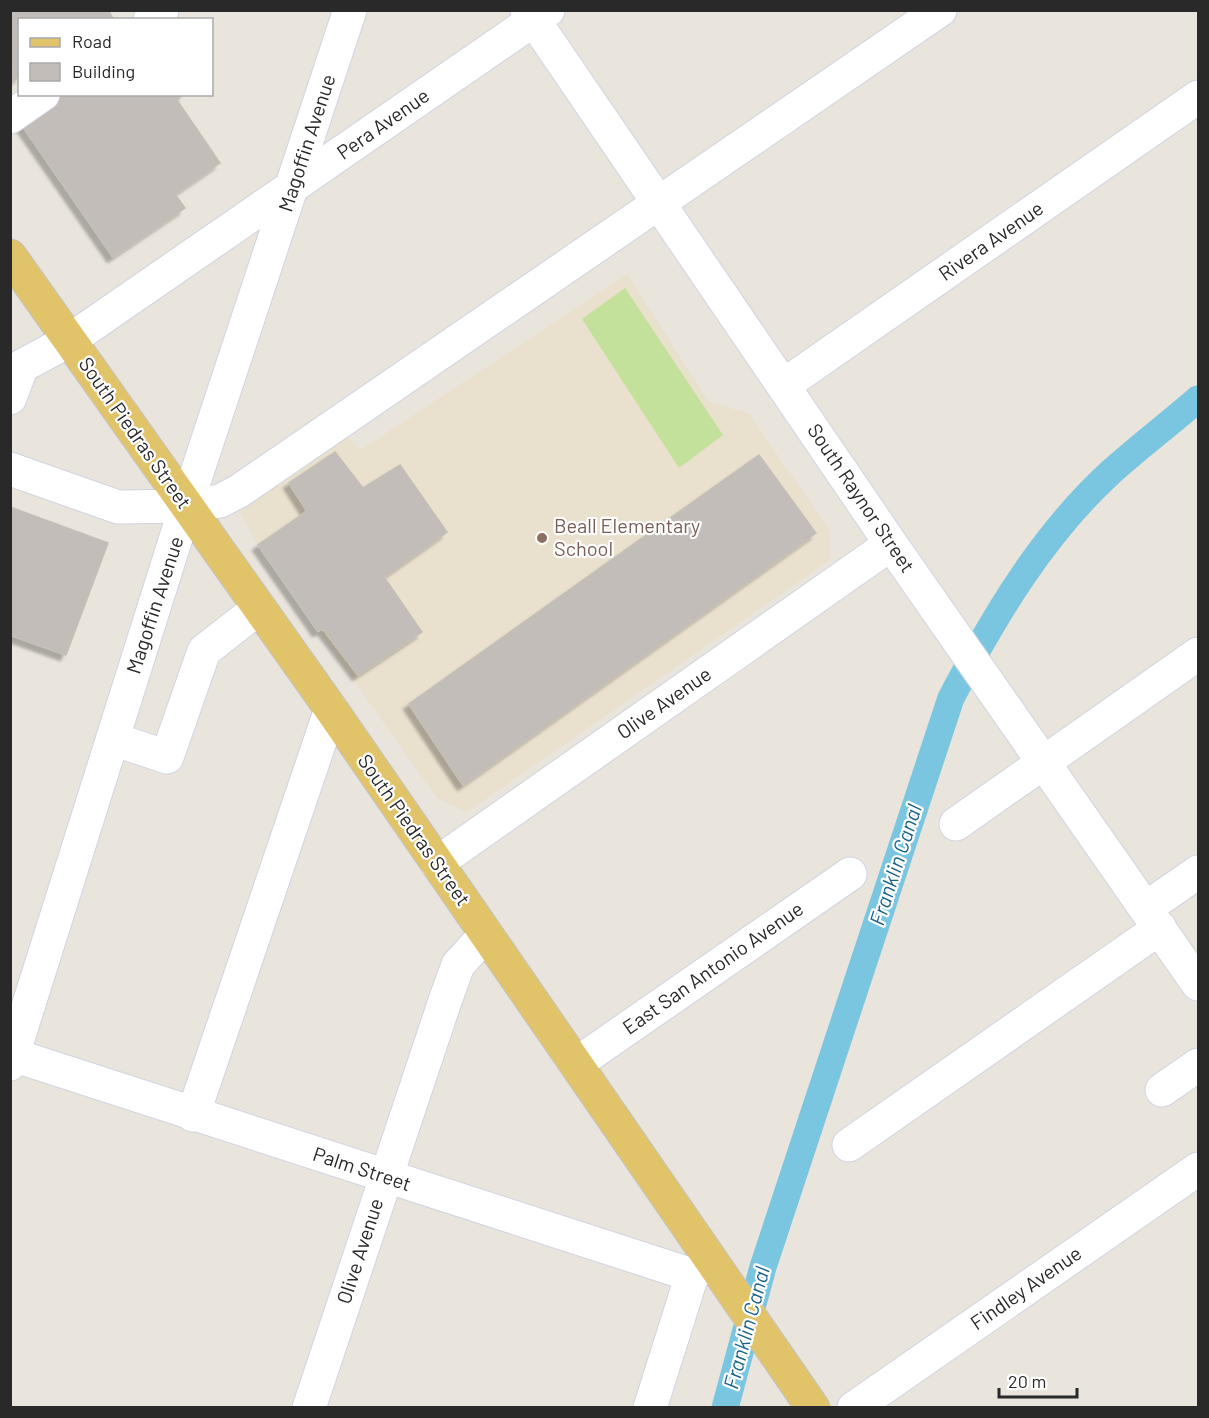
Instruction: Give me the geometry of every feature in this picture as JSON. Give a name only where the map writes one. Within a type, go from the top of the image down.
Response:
[{"type":"main road","name":"South Piedras Street","points":[[10,256],[330,709],[576,1064],[701,1269],[732,1291],[813,1407]]},
{"type":"street","name":"Magoffin Avenue","points":[[12,1058],[186,506],[351,10]]},
{"type":"street","points":[[10,469],[118,507],[186,506],[220,501],[239,491],[660,204],[940,10]]},
{"type":"street","name":"Pera Avenue","points":[[10,398],[22,366],[70,340],[536,14]]},
{"type":"street","name":"South Raynor Street","points":[[536,14],[660,204],[891,544],[999,695],[1198,984]]},
{"type":"street","points":[[10,117],[40,96]]},
{"type":"street","name":"Rivera Avenue","points":[[784,385],[1198,97]]},
{"type":"street","name":"Olive Avenue","points":[[437,863],[891,544]]},
{"type":"street","points":[[113,739],[167,757],[204,651],[259,608]]},
{"type":"street","points":[[956,824],[1198,654]]},
{"type":"street","points":[[193,1115],[330,709]]},
{"type":"street","points":[[849,1145],[1153,918],[1198,872]]},
{"type":"street","name":"East San Antonio Avenue","points":[[576,1064],[850,874]]},
{"type":"street","name":"Olive Avenue","points":[[309,1407],[458,965],[486,934]]},
{"type":"street","name":"Palm Street","points":[[12,1058],[385,1176],[701,1269]]},
{"type":"street","points":[[1162,1090],[1198,1065]]},
{"type":"street","name":"Findley Avenue","points":[[854,1407],[1198,1169]]},
{"type":"street","points":[[650,1407],[701,1269]]},
{"type":"shaded area","name":"Beall Elementary School","points":[[627,274],[708,401],[749,414],[830,531],[830,560],[467,812],[437,798],[258,545],[239,510],[345,434],[361,450]]},
{"type":"green space","points":[[625,288],[723,435],[679,468],[582,319]]},
{"type":"building","points":[[10,10],[108,10],[113,18],[18,18],[18,78],[12,82]]},
{"type":"building","points":[[55,96],[182,96],[177,100],[220,163],[175,194],[185,208],[113,257],[19,121]]},
{"type":"building","points":[[335,452],[363,488],[400,465],[447,532],[384,577],[422,632],[358,675],[323,629],[318,631],[258,545],[307,511],[289,483]]},
{"type":"building","points":[[759,455],[816,533],[463,785],[409,704]]},
{"type":"building","points":[[10,507],[108,543],[66,655],[10,635]]},
{"type":"waterway","name":"Franklin Canal","points":[[725,1408],[763,1267],[951,698],[984,637],[1021,578],[1063,522],[1111,472],[1198,399]]},
{"type":"place","name":"Beall Elementary School","points":[[542,538]]}]
